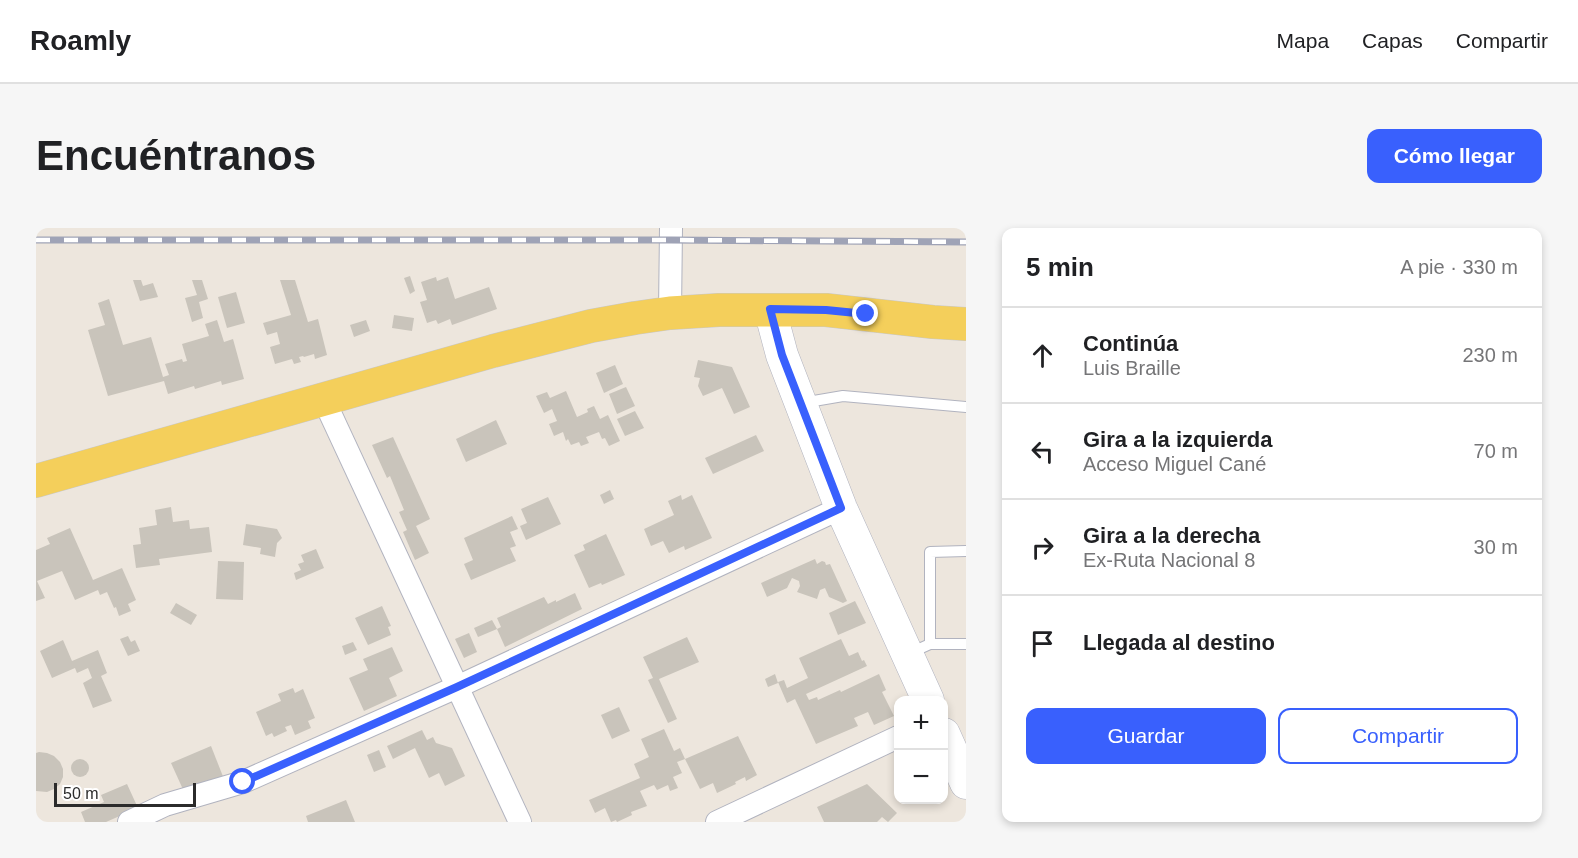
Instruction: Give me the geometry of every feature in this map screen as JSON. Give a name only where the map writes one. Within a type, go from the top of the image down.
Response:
[{"type":"main road","points":[[770,309],[782,355],[841,508],[919,649],[927,696]]},
{"type":"main road","points":[[36,481],[473,356],[591,326],[670,313],[770,309],[826,310],[966,324]]},
{"type":"main road","points":[[948,743],[966,783]]},
{"type":"street","points":[[670,313],[671,228]]},
{"type":"street","points":[[323,398],[520,822]]},
{"type":"street","points":[[129,822],[165,805],[243,782],[457,687],[841,508]]},
{"type":"street","points":[[717,822],[894,739]]},
{"type":"lane","points":[[802,403],[843,396],[966,407]]},
{"type":"lane","points":[[966,551],[930,552],[919,649],[966,644]]},
{"type":"building","points":[[410,276],[415,291],[410,294],[404,278]]},
{"type":"building","points":[[436,277],[437,281],[448,277],[455,299],[489,287],[497,309],[452,325],[450,319],[438,324],[436,320],[427,323],[420,302],[427,300],[421,282]]},
{"type":"building","points":[[133,280],[141,280],[143,286],[153,283],[158,297],[140,301]]},
{"type":"building","points":[[192,280],[202,280],[208,299],[199,302],[203,318],[192,322],[185,298],[197,295]]},
{"type":"building","points":[[280,280],[295,280],[308,322],[318,319],[327,355],[315,359],[314,354],[299,357],[301,362],[294,364],[292,359],[275,364],[270,347],[280,344],[277,332],[267,335],[263,323],[291,315]]},
{"type":"building","points":[[236,292],[245,323],[227,328],[218,297]]},
{"type":"building","points":[[109,299],[123,345],[151,337],[163,377],[169,375],[165,364],[182,359],[183,362],[187,361],[182,344],[209,336],[205,324],[217,320],[224,342],[233,339],[244,379],[222,385],[221,381],[195,389],[194,386],[168,394],[164,381],[108,396],[88,330],[105,325],[98,303]]},
{"type":"building","points":[[394,315],[414,318],[412,331],[392,328]]},
{"type":"building","points":[[366,320],[370,331],[354,337],[350,325]]},
{"type":"building","points":[[698,360],[732,367],[750,407],[734,414],[722,388],[703,396],[698,386],[700,378],[694,377]]},
{"type":"building","points":[[615,365],[623,384],[604,393],[596,373]]},
{"type":"building","points":[[626,387],[635,406],[617,414],[609,394]]},
{"type":"building","points":[[566,391],[577,417],[594,406],[600,419],[608,415],[620,441],[609,446],[599,432],[586,437],[589,443],[581,446],[579,442],[571,445],[568,439],[566,441],[563,432],[554,436],[549,424],[557,421],[552,409],[544,413],[536,396],[547,392],[550,398]]},
{"type":"building","points":[[635,411],[644,428],[625,436],[617,419]]},
{"type":"building","points":[[496,420],[507,444],[466,462],[456,439]]},
{"type":"building","points":[[756,435],[764,451],[713,474],[705,458]]},
{"type":"building","points":[[393,437],[430,519],[416,526],[429,553],[415,560],[403,532],[407,530],[399,512],[404,510],[390,476],[387,478],[372,445]]},
{"type":"building","points":[[610,490],[614,499],[604,504],[600,495]]},
{"type":"building","points":[[681,495],[682,500],[692,495],[712,538],[685,550],[684,546],[669,553],[663,541],[651,546],[644,529],[674,515],[668,501]]},
{"type":"building","points":[[548,497],[561,524],[526,540],[520,526],[527,523],[521,509]]},
{"type":"building","points":[[171,507],[173,522],[189,520],[190,529],[209,527],[212,552],[159,559],[160,565],[136,568],[133,545],[141,544],[139,528],[157,525],[155,510]]},
{"type":"building","points":[[512,516],[518,529],[510,532],[516,546],[510,548],[516,561],[471,580],[464,564],[473,560],[464,538]]},
{"type":"building","points":[[246,524],[277,529],[282,538],[277,543],[275,557],[260,554],[261,548],[243,545]]},
{"type":"building","points":[[70,528],[93,580],[122,568],[136,600],[128,604],[131,611],[119,616],[107,592],[100,595],[98,590],[75,600],[62,571],[37,581],[45,598],[36,601],[36,550],[50,544],[47,538]]},
{"type":"building","points":[[606,534],[625,575],[589,588],[574,555],[585,550],[583,545]]},
{"type":"building","points":[[316,549],[324,568],[296,580],[294,573],[301,570],[298,564],[304,562],[301,555]]},
{"type":"building","points":[[815,559],[817,564],[822,561],[826,565],[830,564],[847,601],[843,603],[829,597],[825,588],[820,590],[817,599],[797,592],[800,586],[799,581],[792,578],[787,588],[767,597],[761,583]]},
{"type":"building","points":[[218,561],[244,562],[243,600],[216,599]]},
{"type":"building","points":[[575,593],[582,609],[505,647],[497,629],[501,627],[497,618],[544,597],[548,604]]},
{"type":"building","points":[[855,601],[866,623],[838,635],[829,613]]},
{"type":"building","points":[[176,603],[197,615],[191,625],[170,613]]},
{"type":"building","points":[[382,606],[391,626],[388,627],[391,635],[368,645],[355,618]]},
{"type":"building","points":[[492,620],[497,629],[478,637],[474,628]]},
{"type":"building","points":[[469,633],[477,652],[464,658],[455,639]]},
{"type":"building","points":[[128,636],[131,642],[135,640],[140,651],[128,656],[120,639]]},
{"type":"building","points":[[687,637],[699,662],[659,679],[677,719],[668,723],[648,680],[653,678],[643,657]]},
{"type":"building","points":[[841,639],[849,656],[858,652],[867,666],[806,694],[809,700],[817,697],[818,700],[840,690],[841,692],[879,674],[886,690],[882,692],[894,716],[874,725],[868,712],[854,718],[858,726],[816,744],[795,699],[787,703],[778,682],[784,680],[787,688],[808,678],[799,658]]},
{"type":"building","points":[[63,640],[72,661],[98,650],[107,673],[101,676],[112,701],[93,708],[83,683],[92,678],[88,668],[77,673],[75,668],[52,678],[40,651]]},
{"type":"building","points":[[353,642],[357,650],[345,655],[342,646]]},
{"type":"building","points":[[392,647],[403,671],[389,678],[397,696],[364,711],[349,678],[368,670],[363,659]]},
{"type":"building","points":[[775,674],[778,683],[768,687],[765,679]]},
{"type":"building","points":[[293,688],[295,693],[303,689],[315,718],[308,721],[311,728],[295,735],[291,725],[285,727],[287,731],[274,737],[272,733],[266,736],[256,712],[281,701],[278,694]]},
{"type":"building","points":[[619,707],[630,731],[612,739],[601,715]]},
{"type":"building","points":[[664,729],[674,751],[680,748],[685,759],[677,762],[682,773],[673,777],[678,788],[670,791],[668,785],[657,790],[654,785],[640,791],[647,806],[631,812],[632,815],[617,822],[616,820],[611,822],[605,808],[595,813],[589,800],[640,778],[634,764],[649,757],[641,739]]},
{"type":"building","points":[[422,730],[427,740],[433,737],[436,743],[452,748],[465,776],[445,786],[439,773],[429,778],[415,748],[393,759],[387,746]]},
{"type":"building","points":[[738,736],[757,775],[746,781],[745,777],[717,793],[713,783],[700,789],[685,759]]},
{"type":"building","points":[[211,746],[224,779],[186,796],[171,763]]},
{"type":"building","points":[[379,750],[386,767],[374,772],[367,755]]},
{"type":"building","points":[[36,753],[54,756],[63,769],[60,784],[47,792],[36,791]]},
{"type":"building","points":[[80,759],[86,762],[89,768],[86,774],[80,777],[74,774],[71,768],[74,762]]},
{"type":"building","points":[[127,784],[138,808],[106,822],[85,822],[81,812],[104,802],[101,795]]},
{"type":"building","points":[[867,784],[897,813],[888,822],[882,817],[877,822],[824,822],[817,807]]},
{"type":"building","points":[[346,800],[355,822],[308,822],[306,816]]},
{"type":"railway","points":[[36,240],[966,242]]},
{"type":"route","points":[[243,782],[457,687],[841,508],[782,355],[770,309],[826,310],[866,314]]}]
